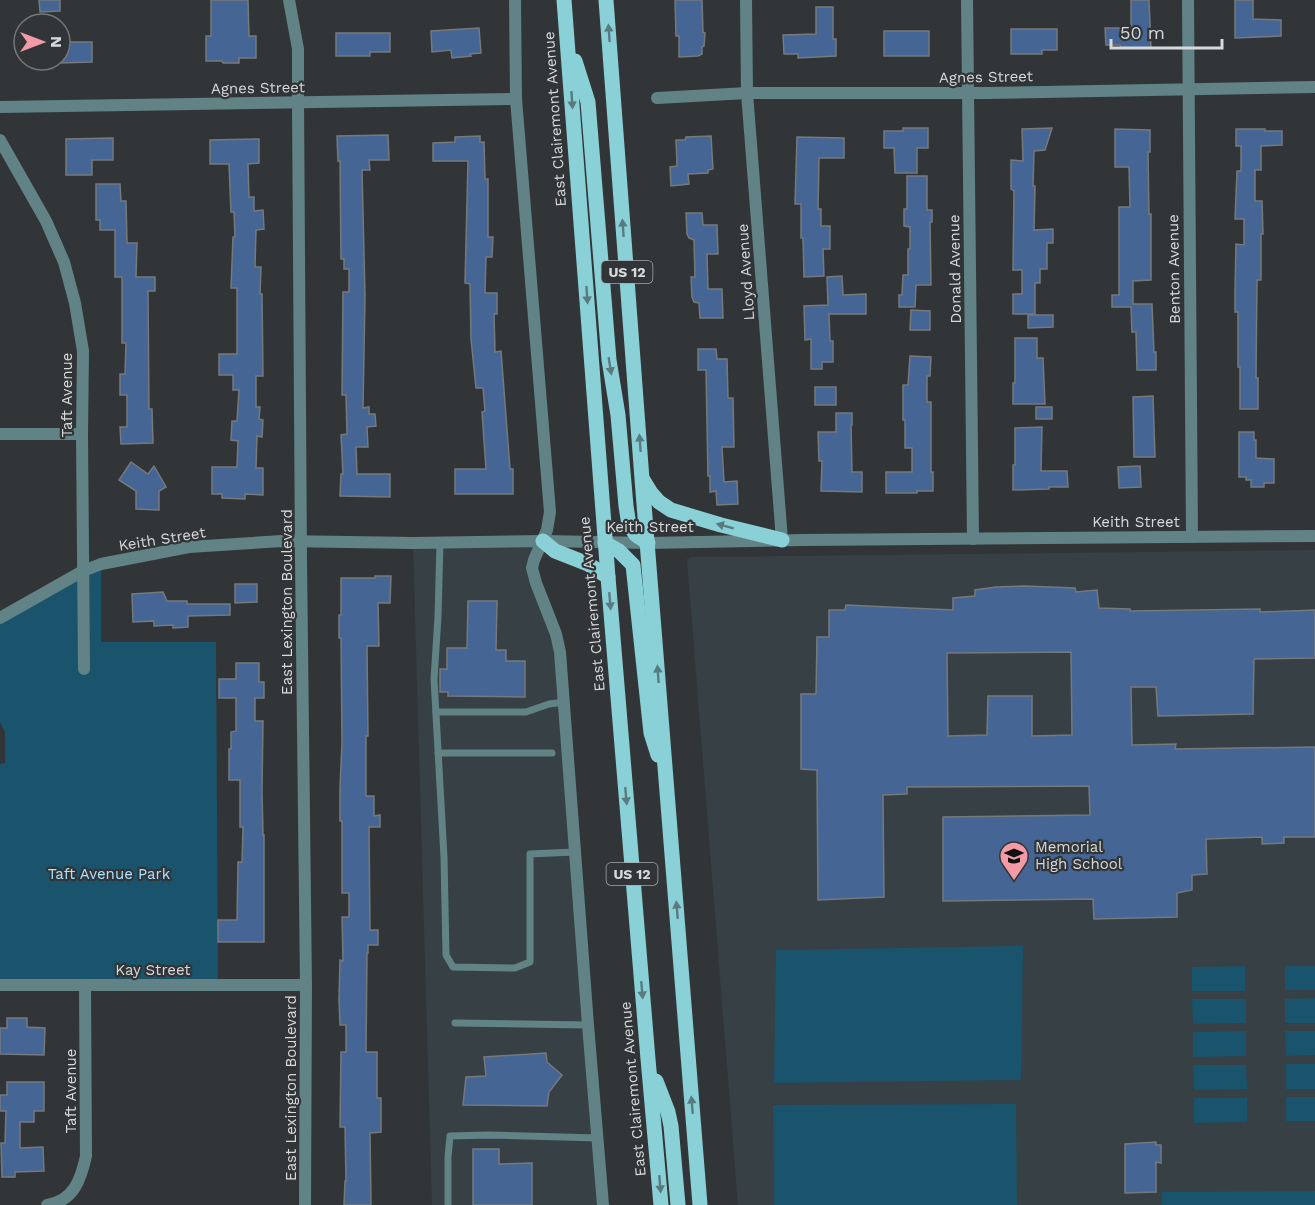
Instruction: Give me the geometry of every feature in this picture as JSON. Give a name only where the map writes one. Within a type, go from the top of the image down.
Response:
[{"type":"main road","name":"East Clairemont Avenue","points":[[564,0],[605,543],[662,1205]]},
{"type":"main road","name":"US 12","points":[[606,0],[700,1205]]},
{"type":"main road","points":[[567,39],[588,102],[609,360],[618,415],[629,525],[636,535],[648,543]]},
{"type":"main road","points":[[642,479],[659,502],[671,510],[782,540]]},
{"type":"main road","points":[[543,541],[555,551],[588,564],[608,577]]},
{"type":"main road","points":[[605,543],[619,551],[633,565],[651,733],[667,786]]},
{"type":"main road","points":[[648,1059],[668,1112],[678,1205]]},
{"type":"street","name":"East Lexington Boulevard","points":[[289,0],[298,50],[306,985],[305,1205]]},
{"type":"street","points":[[514,0],[516,99],[550,512],[547,530],[534,560],[533,575],[559,643],[603,1205]]},
{"type":"street","name":"Lloyd Avenue","points":[[746,0],[747,93],[782,540]]},
{"type":"street","name":"Donald Avenue","points":[[967,0],[973,538]]},
{"type":"street","name":"Benton Avenue","points":[[1188,0],[1192,537]]},
{"type":"street","name":"Agnes Street","points":[[657,98],[747,93],[968,93],[1315,87]]},
{"type":"street","name":"Agnes Street","points":[[0,107],[516,99]]},
{"type":"street","name":"Taft Avenue","points":[[0,140],[46,221],[64,262],[75,303],[83,351],[84,669]]},
{"type":"street","points":[[0,434],[82,434]]},
{"type":"street","name":"Keith Street","points":[[0,618],[83,571],[101,564],[189,547],[301,541],[648,543],[1315,536]]},
{"type":"street","name":"Kay Street","points":[[0,985],[306,985]]},
{"type":"street","name":"Taft Avenue","points":[[47,1205],[71,1194],[81,1177],[86,1156],[85,985]]},
{"type":"lane","points":[[440,542],[434,679],[444,857],[446,955],[453,967],[515,968],[530,962],[530,854],[575,852]]},
{"type":"lane","points":[[436,712],[525,712],[549,704],[565,702]]},
{"type":"lane","points":[[438,753],[552,753]]},
{"type":"lane","points":[[455,1023],[588,1025]]},
{"type":"lane","points":[[448,1205],[450,1136],[598,1138]]},
{"type":"shaded area","points":[[543,541],[534,560],[556,634],[603,1205],[432,1205],[413,543]]},
{"type":"shaded area","name":"Memorial High School","points":[[1315,550],[1315,1205],[738,1205],[687,559],[691,557]]},
{"type":"green space","name":"Taft Avenue Park","points":[[101,564],[101,642],[216,642],[218,985],[0,985],[0,764],[5,763],[5,732],[0,722],[0,618]]},
{"type":"green space","points":[[1023,946],[1021,1080],[774,1083],[776,950]]},
{"type":"green space","points":[[1245,966],[1245,991],[1192,991],[1192,967]]},
{"type":"green space","points":[[1285,966],[1315,966],[1315,990],[1285,990]]},
{"type":"green space","points":[[1315,998],[1315,1023],[1285,1023],[1285,999]]},
{"type":"green space","points":[[1192,999],[1246,999],[1246,1023],[1193,1024]]},
{"type":"green space","points":[[1246,1031],[1246,1056],[1193,1057],[1193,1032]]},
{"type":"green space","points":[[1285,1031],[1315,1031],[1315,1055],[1286,1056]]},
{"type":"green space","points":[[1286,1064],[1315,1064],[1315,1089],[1286,1089]]},
{"type":"green space","points":[[1193,1065],[1246,1065],[1247,1089],[1194,1090]]},
{"type":"green space","points":[[1286,1097],[1315,1097],[1315,1121],[1286,1121]]},
{"type":"green space","points":[[1194,1098],[1247,1098],[1247,1122],[1194,1123]]},
{"type":"green space","points":[[1016,1104],[1017,1205],[774,1205],[773,1105]]},
{"type":"green space","points":[[1315,1191],[1315,1205],[1162,1205],[1162,1192]]},
{"type":"building","points":[[39,0],[60,0],[60,11],[40,12]]},
{"type":"building","points":[[211,0],[248,0],[249,36],[256,36],[256,58],[239,58],[239,63],[206,61],[206,36],[211,36]]},
{"type":"building","points":[[675,0],[702,0],[703,32],[705,33],[702,54],[698,56],[679,57]]},
{"type":"building","points":[[1131,0],[1149,0],[1151,48],[1121,48],[1120,45],[1106,45],[1105,28],[1131,28]]},
{"type":"building","points":[[1235,0],[1253,0],[1253,19],[1281,20],[1281,36],[1235,38]]},
{"type":"building","points":[[816,7],[833,7],[833,39],[836,39],[836,56],[798,58],[798,54],[784,54],[783,35],[816,34]]},
{"type":"building","points":[[479,28],[481,53],[452,58],[451,50],[432,52],[431,31]]},
{"type":"building","points":[[1011,29],[1057,29],[1057,50],[1042,50],[1042,54],[1011,54]]},
{"type":"building","points":[[884,31],[929,31],[929,56],[884,56]]},
{"type":"building","points":[[336,33],[390,33],[390,52],[370,52],[370,56],[336,56]]},
{"type":"building","points":[[72,42],[92,42],[92,62],[72,63]]},
{"type":"building","points":[[903,128],[928,128],[928,148],[917,148],[917,173],[895,173],[894,148],[884,148],[884,131],[903,131]]},
{"type":"building","points":[[1052,128],[1045,150],[1034,151],[1033,186],[1035,186],[1034,230],[1053,229],[1053,243],[1047,243],[1047,269],[1040,269],[1040,283],[1035,283],[1035,314],[1013,314],[1013,294],[1022,294],[1022,270],[1013,270],[1014,191],[1011,189],[1011,160],[1023,161],[1022,129]]},
{"type":"building","points":[[1115,129],[1150,130],[1150,152],[1148,152],[1151,280],[1133,281],[1133,304],[1152,304],[1156,370],[1137,370],[1136,332],[1132,332],[1131,307],[1112,307],[1112,295],[1119,295],[1119,207],[1130,207],[1129,167],[1115,167]]},
{"type":"building","points":[[1236,129],[1282,131],[1282,145],[1261,146],[1261,170],[1255,170],[1255,201],[1262,201],[1263,234],[1261,234],[1261,280],[1257,280],[1258,409],[1240,409],[1238,312],[1235,312],[1235,291],[1236,244],[1244,245],[1244,219],[1235,219],[1237,171],[1241,171],[1241,146],[1236,146]]},
{"type":"building","points":[[388,135],[389,160],[369,160],[370,170],[362,170],[365,296],[363,408],[369,407],[369,414],[375,414],[376,426],[367,427],[368,447],[356,447],[357,474],[390,474],[390,497],[340,496],[341,474],[343,474],[341,435],[347,434],[346,395],[342,395],[343,292],[349,292],[349,269],[344,269],[344,259],[341,259],[340,161],[338,161],[337,136]]},
{"type":"building","points":[[480,136],[480,142],[484,142],[485,179],[488,179],[488,237],[493,237],[492,257],[486,257],[485,293],[497,293],[497,314],[494,314],[495,352],[501,351],[510,469],[513,469],[513,494],[455,494],[455,469],[486,469],[482,412],[485,411],[483,388],[476,388],[471,339],[470,284],[465,283],[468,161],[433,161],[433,143],[455,142],[455,137]]},
{"type":"building","points":[[711,136],[713,169],[708,170],[708,173],[688,174],[689,184],[671,186],[670,167],[677,166],[676,140],[685,140],[686,137]]},
{"type":"building","points":[[797,137],[844,138],[844,158],[819,158],[818,209],[821,209],[821,226],[830,226],[830,249],[823,249],[824,276],[804,277],[801,204],[795,204]]},
{"type":"building","points":[[113,138],[113,160],[92,160],[92,175],[66,175],[66,139]]},
{"type":"building","points":[[259,139],[259,163],[248,164],[249,197],[254,197],[254,211],[263,210],[264,229],[256,230],[255,267],[261,267],[263,376],[256,376],[256,407],[260,407],[259,419],[263,420],[262,437],[257,436],[256,468],[263,468],[263,495],[245,494],[245,499],[222,498],[222,494],[212,494],[212,467],[237,467],[238,441],[231,440],[232,421],[237,421],[239,390],[233,390],[233,375],[219,375],[219,354],[237,354],[237,288],[231,288],[233,237],[235,237],[234,212],[231,212],[229,164],[210,164],[210,140]]},
{"type":"building","points":[[907,176],[927,176],[927,210],[932,210],[932,222],[930,222],[931,285],[916,285],[915,307],[899,307],[903,275],[908,275],[908,249],[910,249],[910,227],[904,226],[904,209],[907,209]]},
{"type":"building","points":[[96,184],[120,184],[121,201],[126,201],[127,243],[137,243],[136,277],[155,277],[155,291],[148,291],[149,409],[152,409],[153,443],[121,444],[120,427],[127,427],[127,395],[120,395],[120,374],[125,374],[126,343],[122,343],[122,277],[115,277],[115,230],[100,230],[100,220],[96,220]]},
{"type":"building","points":[[686,213],[702,213],[703,225],[717,225],[718,254],[707,254],[708,289],[722,289],[723,318],[700,318],[699,303],[694,302],[692,297],[691,277],[695,277],[694,240],[687,234]]},
{"type":"building","points":[[842,276],[843,295],[866,294],[866,314],[829,314],[833,362],[822,362],[822,369],[811,369],[811,339],[805,340],[804,306],[828,305],[827,277]]},
{"type":"building","points":[[911,310],[930,311],[930,330],[910,330]]},
{"type":"building","points":[[1028,315],[1053,315],[1053,327],[1028,328]]},
{"type":"building","points":[[1015,338],[1037,338],[1037,358],[1043,358],[1045,404],[1013,404]]},
{"type":"building","points":[[698,349],[716,349],[717,359],[727,359],[728,398],[733,398],[734,447],[722,447],[724,482],[737,481],[738,504],[717,505],[716,491],[710,492],[706,370],[698,370]]},
{"type":"building","points":[[910,356],[931,357],[930,376],[927,376],[927,402],[931,402],[933,491],[886,493],[886,472],[912,472],[912,448],[905,448],[905,420],[903,420],[903,385],[908,385]]},
{"type":"building","points":[[815,387],[836,387],[836,405],[815,405]]},
{"type":"building","points":[[1153,396],[1155,457],[1134,457],[1133,397]]},
{"type":"building","points":[[1036,407],[1052,407],[1052,419],[1036,419]]},
{"type":"building","points":[[836,413],[852,413],[852,472],[862,472],[862,492],[821,491],[822,461],[819,461],[818,432],[836,432]]},
{"type":"building","points":[[1042,427],[1041,471],[1067,471],[1068,487],[1013,490],[1015,428]]},
{"type":"building","points":[[1239,432],[1254,432],[1256,458],[1274,459],[1274,483],[1264,483],[1264,487],[1251,487],[1251,480],[1239,477]]},
{"type":"building","points":[[131,462],[148,474],[154,466],[166,487],[159,491],[159,510],[136,509],[136,491],[119,480]]},
{"type":"building","points":[[1140,466],[1141,487],[1119,488],[1118,467]]},
{"type":"building","points":[[375,576],[391,576],[390,603],[378,603],[379,646],[367,646],[366,796],[374,796],[374,816],[380,815],[380,827],[369,827],[370,930],[378,930],[378,945],[368,945],[367,953],[366,1052],[377,1052],[377,1098],[381,1098],[381,1132],[370,1133],[371,1205],[344,1205],[345,1127],[340,1127],[341,1052],[346,1052],[346,1025],[340,1025],[339,999],[340,960],[343,961],[342,917],[349,917],[349,893],[342,893],[339,615],[341,615],[341,578],[375,578]]},
{"type":"building","points":[[235,584],[257,584],[257,602],[235,603]]},
{"type":"building","name":"Memorial High School","points":[[996,587],[1075,588],[1076,592],[1097,590],[1099,608],[1130,609],[1130,611],[1315,610],[1315,658],[1254,659],[1253,714],[1158,716],[1156,687],[1131,687],[1132,745],[1176,744],[1175,749],[1315,747],[1315,837],[1284,837],[1284,843],[1262,844],[1262,837],[1206,839],[1207,874],[1192,875],[1192,890],[1177,893],[1177,917],[1094,919],[1093,899],[943,901],[943,817],[1090,815],[1089,786],[907,787],[907,794],[883,795],[884,897],[818,900],[817,770],[801,769],[801,694],[816,694],[817,637],[829,637],[829,610],[845,610],[846,605],[953,610],[953,598],[975,596],[975,590]],"holes":[[[1071,652],[1072,735],[1032,736],[1032,696],[988,696],[987,735],[948,736],[947,653]]]},
{"type":"building","points":[[163,592],[167,601],[187,601],[187,604],[230,604],[230,615],[188,616],[188,627],[154,626],[154,621],[133,622],[132,594]]},
{"type":"building","points":[[468,601],[497,601],[496,650],[506,650],[506,661],[525,661],[525,697],[448,696],[448,692],[440,692],[440,669],[447,669],[447,648],[467,648]]},
{"type":"building","points":[[236,663],[259,663],[259,682],[264,682],[264,698],[255,698],[255,721],[263,721],[264,942],[218,942],[218,920],[237,920],[238,862],[242,862],[243,827],[240,827],[240,780],[229,780],[231,732],[236,731],[236,698],[219,698],[219,679],[236,679]]},
{"type":"building","points":[[7,1018],[27,1018],[27,1027],[45,1028],[44,1055],[0,1054],[0,1028],[7,1028]]},
{"type":"building","points":[[546,1053],[547,1062],[562,1075],[549,1092],[547,1106],[463,1105],[466,1077],[486,1076],[484,1057]]},
{"type":"building","points":[[7,1082],[44,1082],[44,1111],[34,1111],[34,1122],[20,1122],[20,1148],[43,1147],[44,1171],[15,1172],[15,1177],[2,1177],[1,1143],[5,1143],[6,1111],[0,1111],[0,1095],[7,1095]]},
{"type":"building","points":[[1156,1142],[1156,1145],[1161,1145],[1161,1163],[1156,1162],[1156,1192],[1125,1193],[1125,1144]]},
{"type":"building","points":[[473,1149],[499,1149],[499,1164],[532,1163],[532,1205],[473,1205]]},
{"type":"place","name":"Memorial High School","points":[[1014,882]]}]
